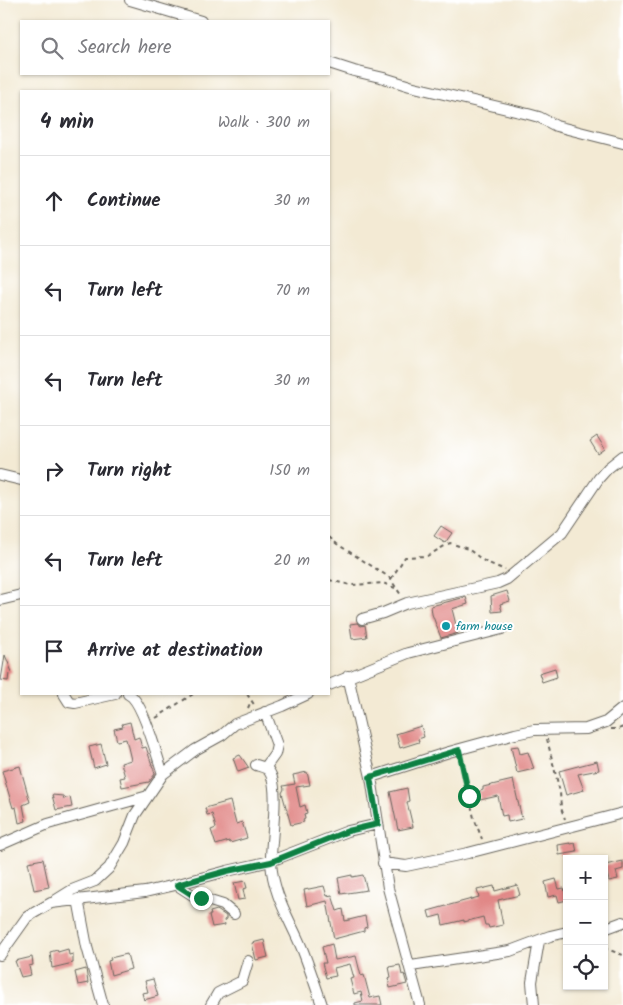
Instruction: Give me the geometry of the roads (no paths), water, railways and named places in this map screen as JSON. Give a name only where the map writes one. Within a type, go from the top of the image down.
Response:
[{"type":"street","points":[[130,0],[197,20]]},
{"type":"street","points":[[330,63],[410,86],[528,114],[539,117],[556,126],[623,143]]},
{"type":"street","points":[[362,618],[383,613],[407,603],[498,583],[507,579],[562,533],[600,478],[608,468],[623,456]]},
{"type":"street","points":[[0,475],[20,480]]},
{"type":"street","points":[[0,600],[20,595]]},
{"type":"street","points":[[330,684],[408,653],[502,629]]},
{"type":"street","points":[[348,676],[370,777],[388,888],[411,966],[420,1005]]},
{"type":"street","points":[[65,695],[69,702],[75,703],[110,695]]},
{"type":"street","points":[[130,695],[136,700],[163,774]]},
{"type":"street","points":[[0,955],[26,917],[72,890],[96,881],[109,868],[124,843],[135,815],[163,774],[235,724],[306,695]]},
{"type":"street","points":[[370,777],[515,734],[545,730],[586,730],[606,722],[623,708]]},
{"type":"street","points":[[263,713],[277,745],[275,754],[261,766],[270,775],[274,791],[271,862],[273,882],[281,907],[302,950],[322,1005]]},
{"type":"street","points":[[0,845],[48,824],[106,806],[148,796]]},
{"type":"street","points":[[383,863],[406,866],[487,849],[623,813]]},
{"type":"street","points":[[51,903],[145,892],[177,885],[227,871],[271,862],[348,831],[378,824]]},
{"type":"street","points":[[177,885],[194,896],[223,905],[234,914]]},
{"type":"street","points":[[78,899],[87,947],[103,1005]]},
{"type":"street","points":[[608,928],[623,922]]},
{"type":"street","points":[[411,966],[510,951],[563,933]]},
{"type":"street","points":[[534,1005],[532,982],[539,941]]},
{"type":"street","points":[[211,1005],[218,993],[242,981],[248,961]]},
{"type":"place","name":"farm house","points":[[446,626]]}]
